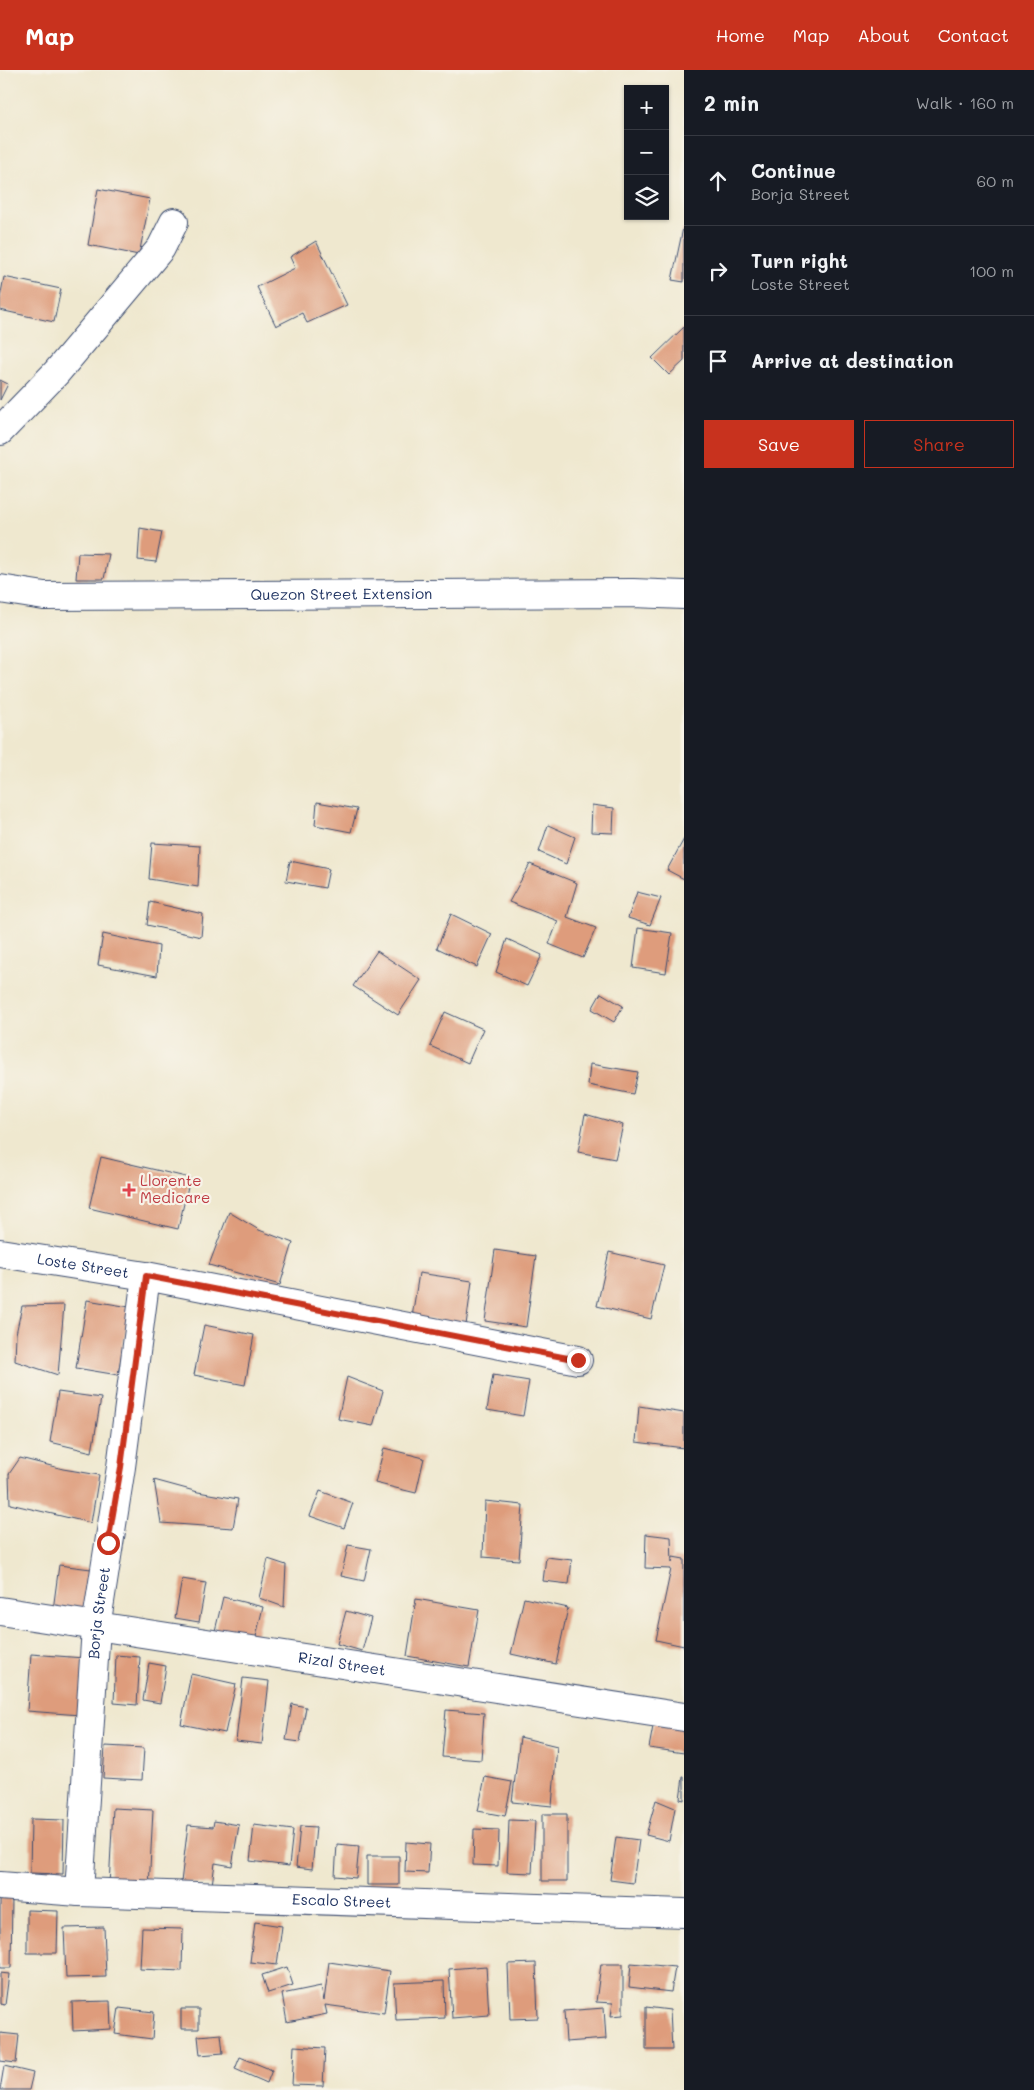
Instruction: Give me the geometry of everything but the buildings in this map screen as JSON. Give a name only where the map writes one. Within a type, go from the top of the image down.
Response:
[{"type":"street","points":[[0,431],[56,373],[161,248],[174,222]]},
{"type":"street","name":"Quezon Street Extension","points":[[0,589],[44,596],[633,593],[684,595]]},
{"type":"street","name":"Loste Street","points":[[0,1253],[146,1276],[578,1360]]},
{"type":"street","name":"Borja Street","points":[[79,1892],[96,1627],[121,1467],[146,1276]]},
{"type":"street","name":"Rizal Street","points":[[0,1611],[684,1717]]},
{"type":"street","name":"Escalo Street","points":[[0,1886],[79,1892],[684,1913]]},
{"type":"place","name":"Llorente Medicare","points":[[129,1190]]},
{"type":"route","points":[[108,1543],[121,1467],[146,1276],[578,1360]]}]
